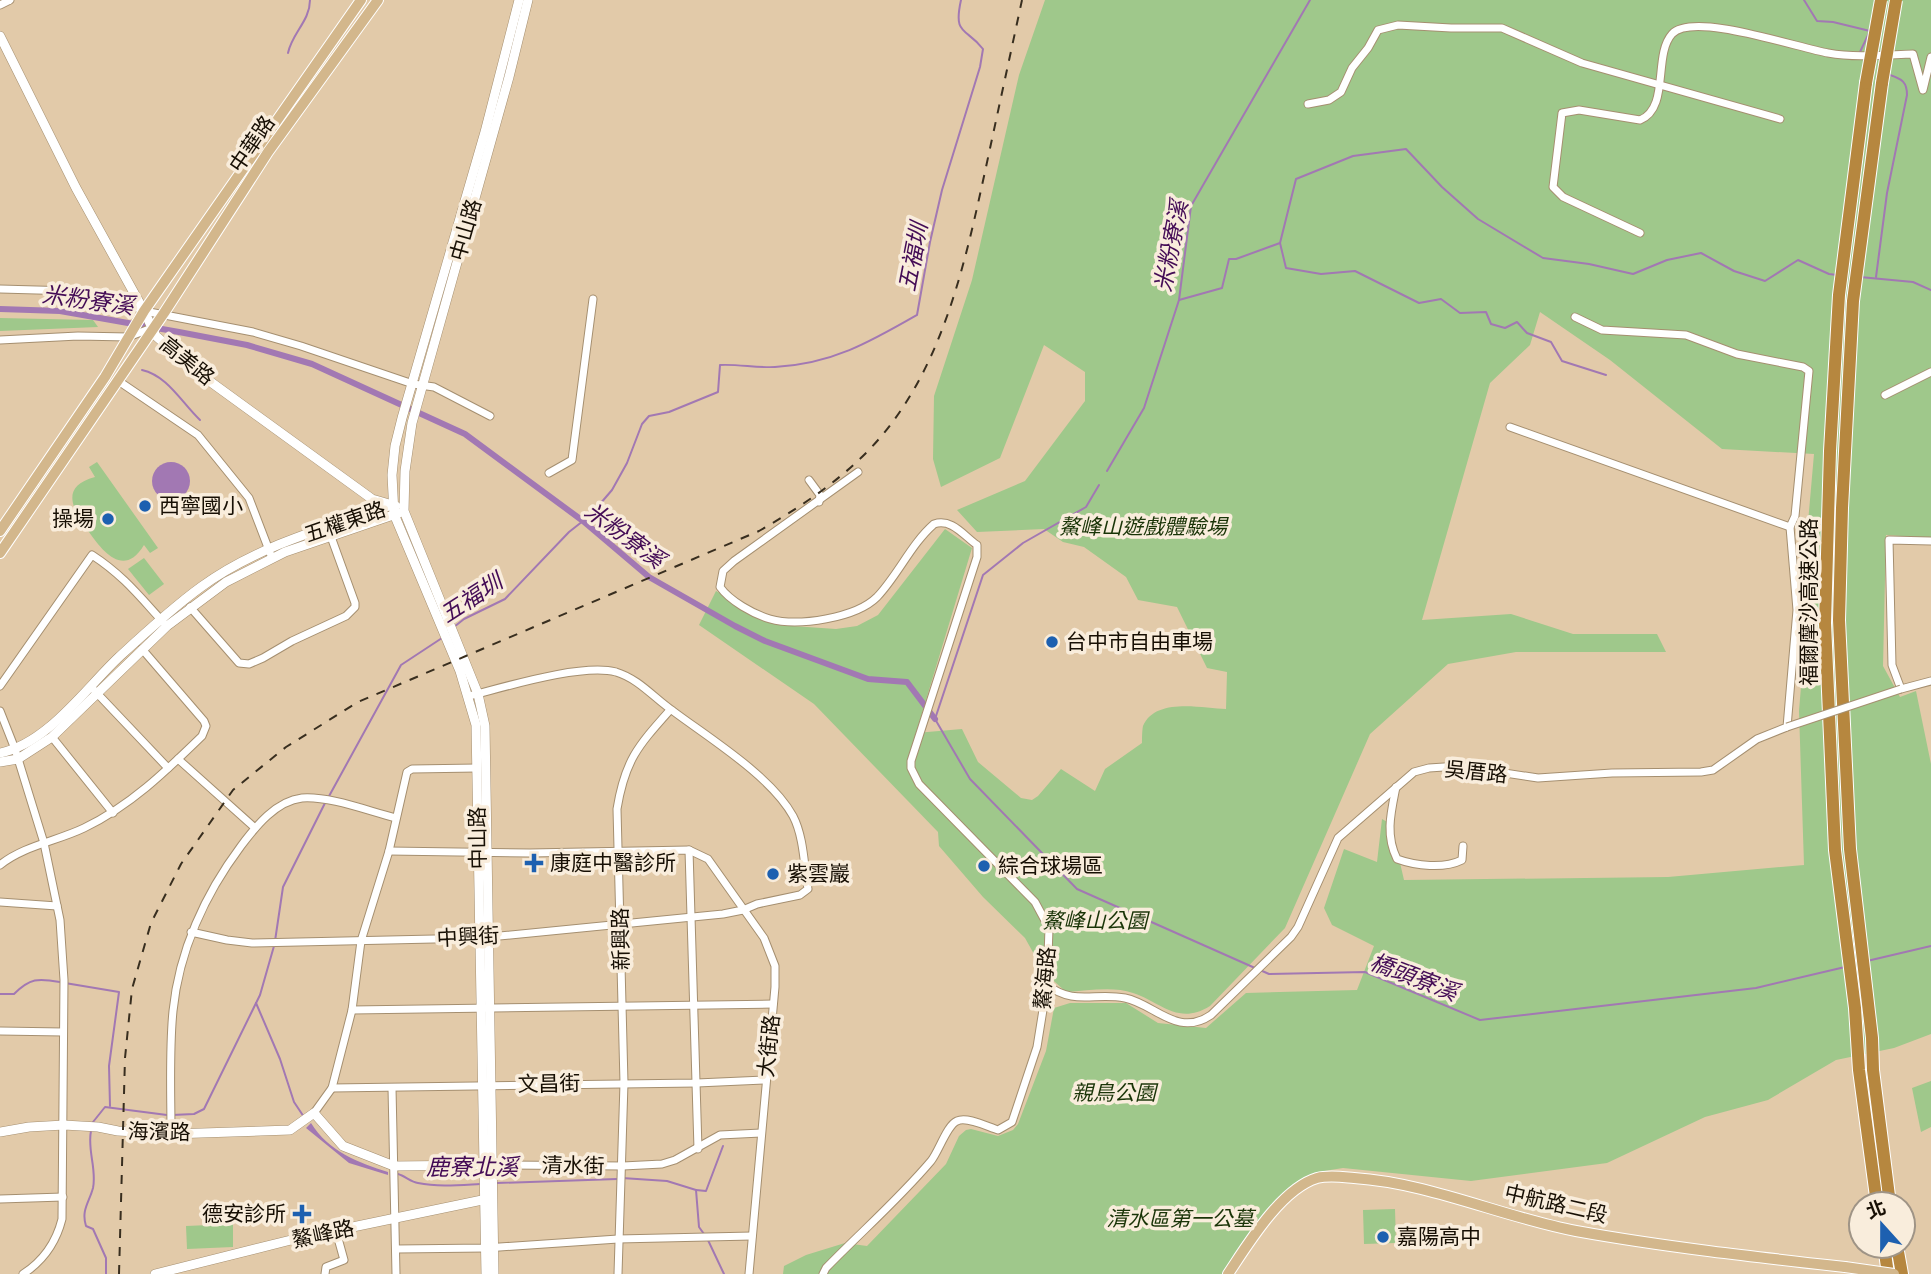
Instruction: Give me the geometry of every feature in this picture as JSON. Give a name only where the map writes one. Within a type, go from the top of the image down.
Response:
[{"type":"highway","name":"福爾摩沙高速公路","points":[[1875,1190],[1858,1070],[1855,1008],[1835,850],[1825,623],[1830,451],[1839,295],[1866,83],[1881,0]]},
{"type":"highway","name":"福爾摩沙高速公路","points":[[1888,1190],[1850,849],[1839,620],[1853,301],[1882,83],[1896,0]]},
{"type":"main road","name":"中華路","points":[[128,337],[360,0]]},
{"type":"main road","name":"中華路","points":[[154,332],[268,152],[379,0]]},
{"type":"main road","points":[[0,553],[117,380],[154,332]]},
{"type":"main road","points":[[0,531],[105,377],[128,337]]},
{"type":"main road","name":"中航路二段","points":[[1228,1274],[1259,1228],[1289,1196],[1317,1178],[1330,1176],[1373,1179],[1405,1185],[1578,1231],[1894,1274]]},
{"type":"street","points":[[0,5],[10,0]]},
{"type":"street","name":"中山路","points":[[452,264],[519,0]]},
{"type":"street","name":"中山路","points":[[482,853],[474,695],[394,509],[392,475],[402,418],[417,385],[509,77],[528,0]]},
{"type":"street","points":[[1308,103],[1329,100],[1341,92],[1352,68],[1378,30],[1398,25],[1502,28],[1582,63],[1780,119]]},
{"type":"street","points":[[1640,233],[1563,197],[1553,187],[1562,113],[1579,110],[1640,120],[1652,113],[1666,47],[1672,33],[1685,26],[1720,27],[1827,53],[1861,56],[1913,54],[1927,91]]},
{"type":"street","name":"高美路","points":[[0,36],[76,188],[154,332],[197,372],[372,499],[394,509]]},
{"type":"street","points":[[1927,91],[1931,57]]},
{"type":"street","points":[[0,289],[73,291],[116,299],[145,312],[164,313],[253,332],[417,385],[434,387],[490,416]]},
{"type":"street","points":[[549,474],[572,460],[593,299]]},
{"type":"street","points":[[1575,317],[1602,330],[1686,335],[1737,354],[1805,368],[1809,372],[1795,516],[1790,527],[1797,610],[1787,727]]},
{"type":"street","points":[[0,340],[78,336],[128,337],[154,332]]},
{"type":"street","points":[[1885,395],[1931,372]]},
{"type":"street","points":[[117,380],[198,435],[244,489],[270,553]]},
{"type":"street","name":"中山路","points":[[417,385],[405,471],[404,511],[485,726],[483,938],[488,1199],[494,1274]]},
{"type":"street","points":[[1510,426],[1790,527]]},
{"type":"street","points":[[819,502],[858,472]]},
{"type":"street","points":[[809,480],[820,495],[819,502]]},
{"type":"street","name":"鰲海路","points":[[819,502],[723,571],[720,587],[724,593],[769,619],[788,621],[846,615],[869,604],[878,596],[934,524],[940,522],[951,525],[977,545],[977,557],[918,738],[911,768],[919,784],[1035,902],[1049,928],[1047,985],[1037,1047],[1013,1122],[998,1130],[964,1120],[958,1120],[951,1125],[938,1152],[917,1177],[823,1274]]},
{"type":"street","name":"五權東路","points":[[0,762],[52,737],[119,657],[164,623],[211,580],[270,553],[329,531],[394,509],[404,511]]},
{"type":"street","points":[[190,607],[239,663],[248,664],[346,616],[355,607],[347,577],[329,531]]},
{"type":"street","points":[[1901,689],[1892,665],[1889,540],[1931,541]]},
{"type":"street","name":"五權東路","points":[[0,753],[16,754],[142,649],[164,623],[270,553]]},
{"type":"street","points":[[0,686],[92,555],[113,568],[130,584],[164,623]]},
{"type":"street","points":[[0,865],[18,854],[82,829],[113,813],[138,796],[201,736],[206,726],[204,721],[142,649]]},
{"type":"street","points":[[474,695],[592,670],[615,672],[636,682],[670,710]]},
{"type":"street","name":"吳厝路","points":[[1047,985],[1060,995],[1129,999],[1159,1016],[1181,1021],[1203,1020],[1212,1015],[1291,937],[1303,918],[1338,838],[1414,772],[1459,766],[1538,778],[1713,770],[1751,742],[1787,727],[1931,681]]},
{"type":"street","points":[[93,689],[168,768]]},
{"type":"street","name":"新興路","points":[[618,1274],[624,1083],[617,809],[624,774],[633,755],[670,710]]},
{"type":"street","name":"中興街","points":[[191,932],[252,943],[483,938],[692,917],[743,910],[757,904],[800,895],[808,889],[794,818],[780,797],[743,764],[670,710]]},
{"type":"street","points":[[0,711],[44,843],[57,906],[63,963],[63,1197],[58,1233],[49,1250],[37,1264],[23,1274]]},
{"type":"street","points":[[52,737],[113,813]]},
{"type":"street","points":[[178,759],[255,828]]},
{"type":"street","points":[[314,1113],[332,1088],[352,1010],[361,941],[389,851],[407,772],[477,768]]},
{"type":"street","points":[[1396,786],[1390,813],[1390,831],[1392,849],[1397,859],[1409,863],[1453,864],[1462,860],[1463,846]]},
{"type":"street","points":[[171,1134],[172,1013],[177,982],[191,932],[229,863],[255,828],[282,804],[300,799],[320,798],[396,818]]},
{"type":"street","points":[[389,851],[482,853],[689,850],[698,1149]]},
{"type":"street","name":"大街路","points":[[689,850],[708,859],[765,938],[773,957],[774,1003],[749,1274]]},
{"type":"street","points":[[0,902],[57,906]]},
{"type":"street","points":[[352,1010],[774,1003]]},
{"type":"street","points":[[0,1031],[63,1032]]},
{"type":"street","name":"文昌街","points":[[332,1088],[766,1080]]},
{"type":"street","points":[[392,1088],[396,1274]]},
{"type":"street","name":"海濱路","points":[[0,1132],[64,1125],[98,1127],[118,1132],[171,1134],[290,1130],[314,1113]]},
{"type":"street","name":"清水街","points":[[314,1113],[343,1146],[394,1166],[662,1164],[698,1149],[724,1134],[761,1133]]},
{"type":"street","points":[[0,1199],[63,1197]]},
{"type":"street","name":"鰲峰路","points":[[155,1274],[181,1271],[295,1239],[488,1199]]},
{"type":"street","points":[[325,1274],[326,1267],[344,1260],[336,1231]]},
{"type":"street","points":[[397,1249],[490,1248],[618,1239],[752,1236]]},
{"type":"street","name":"中山路","points":[[486,1274],[490,1248]]},
{"type":"green space","points":[[1045,0],[1931,0],[1931,538],[1886,535],[1883,666],[1900,697],[1916,691],[1931,764],[1931,1034],[1894,1048],[1836,1060],[1768,1100],[1705,1117],[1607,1163],[1471,1181],[1343,1168],[1318,1172],[1297,1185],[1243,1241],[1223,1274],[783,1274],[784,1266],[806,1255],[845,1243],[867,1246],[946,1164],[959,1136],[966,1130],[998,1136],[1013,1130],[1018,1124],[1046,1051],[1054,1008],[1070,1003],[1126,1003],[1158,1023],[1206,1028],[1246,993],[1357,990],[1374,946],[1332,925],[1324,908],[1344,849],[1377,862],[1382,819],[1391,824],[1404,880],[1668,877],[1804,865],[1799,711],[1808,601],[1807,534],[1814,454],[1722,449],[1610,360],[1540,312],[1530,345],[1490,383],[1422,620],[1511,614],[1573,634],[1657,634],[1666,652],[1516,652],[1448,664],[1370,734],[1285,928],[1210,1006],[1199,1012],[1179,1013],[1125,991],[1066,992],[1044,972],[1025,938],[983,897],[939,846],[938,832],[814,704],[699,625],[716,591],[778,625],[836,629],[857,626],[878,615],[945,529],[972,548],[916,733],[962,729],[978,762],[1021,798],[1032,800],[1061,769],[1095,791],[1105,769],[1142,743],[1143,726],[1149,717],[1158,711],[1180,706],[1226,709],[1227,672],[1207,668],[1177,607],[1138,600],[1126,577],[1084,547],[1063,542],[1044,529],[977,532],[957,510],[1025,481],[1085,401],[1085,372],[1044,345],[1000,458],[941,487],[933,459],[934,396],[972,280],[1019,75]]},
{"type":"green space","points":[[0,318],[93,320],[98,327],[0,331]]},
{"type":"green space","points":[[97,462],[158,548],[150,553],[144,545],[129,560],[121,561],[107,554],[89,532],[78,516],[72,500],[76,487],[95,477],[89,467]]},
{"type":"green space","points":[[144,558],[164,584],[149,595],[128,569]]},
{"type":"green space","points":[[1931,1081],[1931,1127],[1921,1132],[1912,1088]]},
{"type":"green space","points":[[1395,1209],[1396,1243],[1364,1244],[1363,1210]]},
{"type":"green space","points":[[233,1224],[233,1247],[187,1249],[186,1226]]},
{"type":"shaded area","points":[[171,462],[184,468],[190,481],[184,494],[171,500],[158,494],[152,481],[158,468]]},
{"type":"shaded area","points":[[311,1123],[326,1141],[345,1155],[388,1172],[388,1175],[349,1163],[306,1128]]},
{"type":"waterway","points":[[288,53],[307,14],[310,0]]},
{"type":"waterway","name":"五福圳","points":[[454,627],[464,619],[505,599],[569,532],[583,521],[591,509],[600,504],[612,490],[627,463],[642,424],[649,416],[669,412],[718,392],[720,365],[775,367],[815,361],[866,343],[917,315],[942,190],[980,67],[983,49],[960,26],[961,0]]},
{"type":"waterway","name":"米粉寮溪","points":[[1107,471],[1144,408],[1179,300],[1191,206],[1310,0]]},
{"type":"waterway","points":[[1804,0],[1817,21],[1870,31],[1859,54]]},
{"type":"waterway","points":[[1876,277],[1887,193],[1907,95],[1903,82],[1890,75]]},
{"type":"waterway","points":[[1179,300],[1222,288],[1229,259],[1280,243],[1296,179],[1353,156],[1406,149],[1442,187],[1478,219],[1543,258],[1589,264],[1633,274],[1667,260],[1701,253],[1734,271],[1765,281],[1798,260],[1837,275]]},
{"type":"waterway","points":[[1280,243],[1286,268],[1321,274],[1355,271],[1419,303],[1441,299],[1460,313],[1486,312],[1491,324],[1505,328],[1517,322],[1527,333],[1551,342],[1562,361],[1606,375]]},
{"type":"waterway","points":[[1860,277],[1913,282],[1931,290]]},
{"type":"waterway","name":"米粉寮溪","points":[[0,309],[60,311],[247,345],[312,364],[465,434],[583,521],[649,577],[735,626],[765,641],[868,679],[907,682],[935,719]]},
{"type":"waterway","points":[[142,370],[167,384],[200,420]]},
{"type":"waterway","name":"橋頭寮溪","points":[[1099,485],[1086,507],[1023,543],[983,575],[935,719],[970,779],[1077,889],[1255,968]]},
{"type":"waterway","name":"五福圳","points":[[328,798],[401,665],[442,638]]},
{"type":"waterway","name":"五福圳","points":[[275,941],[283,887],[325,803]]},
{"type":"waterway","name":"五福圳","points":[[172,1115],[194,1114],[204,1109],[260,995],[274,946]]},
{"type":"waterway","name":"橋頭寮溪","points":[[1867,961],[1931,946]]},
{"type":"waterway","name":"橋頭寮溪","points":[[1260,970],[1269,974],[1365,972],[1480,1020],[1756,988],[1845,967]]},
{"type":"waterway","points":[[0,994],[14,994],[35,980],[60,982]]},
{"type":"waterway","points":[[65,983],[119,992],[109,1066],[110,1106]]},
{"type":"waterway","name":"鹿寮北溪","points":[[256,1003],[280,1059],[294,1102],[304,1117]]},
{"type":"waterway","name":"五福圳","points":[[93,1122],[105,1107],[167,1115]]},
{"type":"waterway","name":"五福圳","points":[[91,1131],[94,1181],[85,1220],[86,1226],[93,1229],[106,1258],[106,1274]]},
{"type":"waterway","points":[[696,1190],[706,1191],[723,1146]]},
{"type":"waterway","name":"鹿寮北溪","points":[[398,1174],[426,1184],[480,1184]]},
{"type":"waterway","name":"鹿寮北溪","points":[[622,1178],[667,1181],[696,1190],[699,1227],[704,1234]]},
{"type":"waterway","name":"鹿寮北溪","points":[[497,1183],[617,1179]]},
{"type":"waterway","name":"鹿寮北溪","points":[[707,1238],[724,1274]]},
{"type":"railway","points":[[119,1274],[125,1058],[132,989],[151,923],[181,864],[233,790],[286,747],[358,702],[759,531],[815,496],[866,453],[892,423],[913,390],[946,319],[969,244],[1022,0]]},
{"type":"place","name":"西寧國小","points":[[145,506]]},
{"type":"place","name":"操場","points":[[108,519]]},
{"type":"place","name":"台中市自由車場","points":[[1052,642]]},
{"type":"place","name":"康庭中醫診所","points":[[534,863]]},
{"type":"place","name":"綜合球場區","points":[[984,866]]},
{"type":"place","name":"紫雲巖","points":[[773,874]]},
{"type":"place","name":"德安診所","points":[[302,1214]]},
{"type":"place","name":"嘉陽高中","points":[[1383,1237]]},
{"type":"park label","name":"鰲峰山遊戲體驗場","points":[[1143,527]]},
{"type":"park label","name":"鰲峰山公園","points":[[1095,921]]},
{"type":"park label","name":"親鳥公園","points":[[1114,1093]]},
{"type":"park label","name":"清水區第一公墓","points":[[1180,1219]]}]
